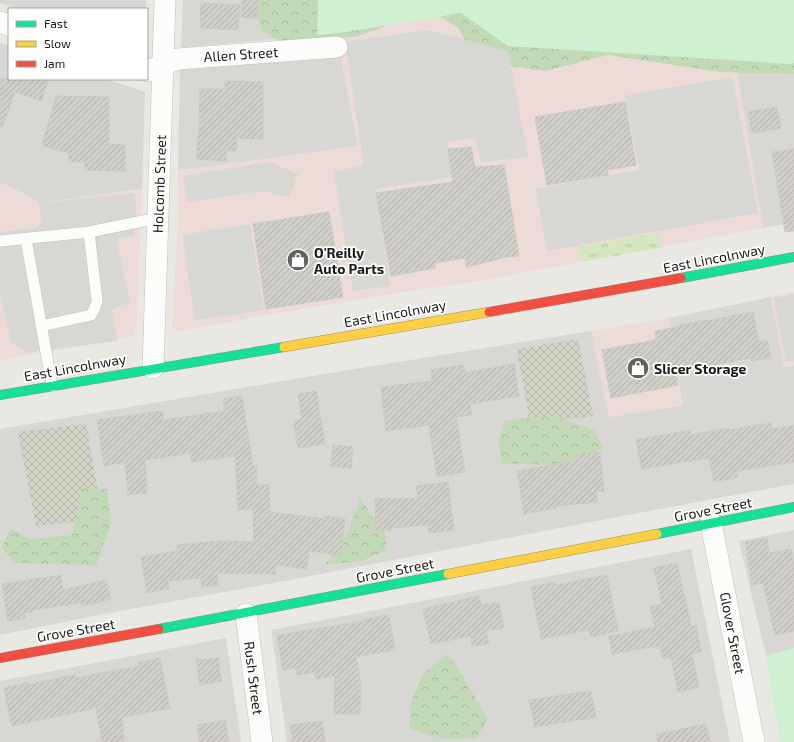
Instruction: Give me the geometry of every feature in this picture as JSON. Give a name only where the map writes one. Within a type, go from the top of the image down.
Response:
[{"type":"main road","name":"East Lincolnway","points":[[0,395],[578,297],[794,256]]},
{"type":"main road","name":"Grove Street","points":[[0,658],[246,614],[794,507]]},
{"type":"street","name":"Holcomb Street","points":[[153,368],[158,218],[155,68],[165,0]]},
{"type":"street","name":"Allen Street","points":[[155,68],[178,58],[337,47]]},
{"type":"street","name":"Glover Street","points":[[711,523],[754,742]]},
{"type":"street","name":"Rush Street","points":[[246,614],[262,742]]},
{"type":"lane","points":[[0,241],[89,232],[158,218]]},
{"type":"lane","points":[[41,326],[91,315],[94,310],[97,301],[89,232]]},
{"type":"lane","points":[[26,239],[52,386]]},
{"type":"shaded area","points":[[0,0],[146,0],[146,8],[13,8],[0,3]]},
{"type":"shaded area","points":[[183,0],[318,0],[317,35],[181,48]]},
{"type":"shaded area","points":[[461,13],[735,60],[763,228],[477,281],[384,295],[177,331],[172,327],[178,224],[178,171],[358,146],[340,53],[340,33]]},
{"type":"shaded area","points":[[429,30],[508,51],[528,157],[481,162],[475,137],[447,142],[452,177],[375,189],[390,286],[353,291],[334,171],[364,166],[345,42]]},
{"type":"shaded area","points":[[0,43],[8,46],[8,80],[109,80],[145,92],[142,189],[39,203],[13,188],[0,183]]},
{"type":"shaded area","points":[[340,53],[358,146],[178,171],[180,68]]},
{"type":"shaded area","points":[[735,60],[794,63],[794,222],[763,228]]},
{"type":"shaded area","points":[[732,77],[758,213],[547,251],[536,189],[639,170],[625,96]]},
{"type":"shaded area","points":[[270,162],[298,174],[289,197],[263,191],[187,202],[183,176]]},
{"type":"shaded area","points":[[0,183],[13,188],[39,203],[142,189],[137,318],[134,335],[130,337],[0,360]]},
{"type":"shaded area","points":[[135,193],[136,210],[133,236],[120,237],[117,242],[130,303],[115,307],[112,311],[117,341],[32,352],[27,352],[11,342],[0,293],[0,232],[37,228],[41,223],[39,203]]},
{"type":"shaded area","points":[[250,224],[264,310],[195,320],[182,235]]},
{"type":"shaded area","points":[[794,292],[794,366],[784,367],[771,297]]},
{"type":"shaded area","points":[[794,294],[794,361],[786,362],[774,298]]},
{"type":"shaded area","points":[[771,297],[784,367],[794,366],[794,484],[109,613],[0,635],[0,429],[330,373],[591,331],[609,417],[682,405],[669,318]]},
{"type":"shaded area","name":"Slicer Storage","points":[[669,318],[683,405],[609,417],[591,331]]},
{"type":"shaded area","points":[[578,339],[593,416],[530,424],[517,349]]},
{"type":"shaded area","points":[[86,424],[103,519],[36,526],[18,432]]},
{"type":"shaded area","points":[[794,530],[794,648],[766,656],[739,541]]},
{"type":"shaded area","points":[[691,549],[730,742],[287,742],[271,630]]},
{"type":"shaded area","points":[[226,638],[241,742],[0,742],[0,681]]},
{"type":"shaded area","points":[[379,720],[451,741],[451,742],[374,742]]},
{"type":"green space","points":[[252,0],[348,0],[794,29],[794,74],[720,72],[608,55],[545,71],[477,61],[458,28],[430,10],[358,36],[286,45],[262,31]]},
{"type":"green space","points":[[318,0],[794,0],[794,63],[790,64],[508,46],[461,13],[340,33],[317,35]]},
{"type":"green space","points":[[658,233],[660,248],[581,262],[579,247]]},
{"type":"green space","points":[[552,415],[594,430],[603,448],[561,466],[501,463],[499,439],[504,421]]},
{"type":"green space","points":[[82,487],[107,489],[111,524],[96,565],[15,563],[2,548],[10,529],[32,539],[72,535]]},
{"type":"green space","points":[[360,499],[385,533],[387,550],[361,561],[325,565],[348,532]]},
{"type":"green space","points":[[794,648],[794,742],[780,742],[766,656]]},
{"type":"green space","points":[[447,654],[456,665],[488,719],[476,738],[433,740],[409,732],[411,702],[422,675]]},
{"type":"building","points":[[242,0],[258,0],[257,18],[241,17]]},
{"type":"building","points":[[201,3],[240,5],[238,30],[200,28]]},
{"type":"building","points":[[0,79],[49,80],[41,101],[15,92],[2,127],[0,126]]},
{"type":"building","points":[[225,81],[263,82],[263,139],[237,138],[236,151],[226,151],[226,161],[197,159],[200,89],[225,89]]},
{"type":"building","points":[[56,96],[109,97],[109,144],[125,145],[125,171],[85,170],[85,162],[69,162],[69,153],[42,145]]},
{"type":"building","points":[[625,102],[636,165],[607,170],[608,175],[547,185],[535,117]]},
{"type":"building","points":[[777,107],[781,128],[752,133],[748,112]]},
{"type":"building","points":[[471,147],[475,167],[504,165],[519,256],[506,257],[467,267],[465,258],[434,263],[435,268],[391,276],[376,193],[453,182],[448,149]]},
{"type":"building","points":[[794,149],[794,231],[785,232],[772,152]]},
{"type":"building","name":"O'Reilly Auto Parts","points":[[329,212],[343,297],[266,309],[253,224]]},
{"type":"building","points":[[753,312],[759,342],[767,341],[771,357],[752,361],[751,358],[713,365],[714,367],[676,373],[678,385],[611,398],[602,350],[656,340],[655,331],[679,327],[679,325]]},
{"type":"building","points":[[514,364],[519,396],[470,404],[472,415],[456,417],[465,472],[437,476],[429,425],[386,431],[381,387],[432,381],[431,370],[464,365],[465,373]]},
{"type":"building","points":[[316,391],[325,444],[298,448],[294,421],[302,419],[298,394]]},
{"type":"building","points":[[242,396],[253,466],[257,466],[256,485],[269,485],[270,512],[325,519],[325,516],[345,519],[341,555],[309,551],[307,569],[275,565],[276,574],[217,573],[218,585],[202,587],[201,578],[168,581],[169,589],[147,593],[141,557],[177,551],[177,545],[219,541],[254,542],[253,509],[238,510],[235,456],[191,462],[190,453],[145,460],[147,493],[128,495],[125,462],[104,466],[97,420],[162,411],[163,420],[225,411],[223,399]]},
{"type":"building","points":[[771,423],[772,429],[794,425],[794,462],[737,471],[738,477],[714,482],[709,458],[642,469],[636,440],[690,430],[691,435],[729,428],[729,430]]},
{"type":"building","points":[[333,445],[353,447],[351,468],[331,466]]},
{"type":"building","points":[[600,452],[604,491],[596,491],[597,502],[555,506],[556,508],[524,514],[517,471],[576,461],[576,455]]},
{"type":"building","points":[[448,482],[454,530],[429,533],[428,525],[392,528],[392,530],[375,530],[375,499],[418,498],[416,486]]},
{"type":"building","points":[[767,538],[769,553],[791,549],[794,566],[794,631],[775,635],[763,583],[752,585],[745,542]]},
{"type":"building","points":[[677,563],[691,626],[696,625],[701,652],[692,654],[699,687],[678,692],[671,657],[663,659],[660,646],[612,654],[609,636],[655,627],[650,607],[662,604],[654,568]]},
{"type":"building","points":[[61,575],[63,590],[106,580],[111,599],[82,606],[81,603],[32,610],[32,612],[24,613],[26,618],[8,621],[2,584]]},
{"type":"building","points":[[607,575],[618,631],[591,637],[589,630],[541,639],[531,587],[556,582],[556,585]]},
{"type":"building","points":[[479,596],[481,605],[499,602],[504,628],[486,631],[489,644],[472,646],[471,636],[431,644],[423,609]]},
{"type":"building","points":[[389,615],[395,650],[356,657],[361,685],[360,714],[334,714],[335,676],[316,679],[315,672],[297,675],[296,668],[283,670],[277,635],[365,621],[365,619]]},
{"type":"building","points":[[160,658],[170,708],[122,717],[124,742],[102,742],[96,708],[12,726],[4,688],[75,675],[75,678],[140,666],[139,662]]},
{"type":"building","points":[[218,658],[221,681],[200,685],[196,660]]},
{"type":"building","points":[[591,691],[596,717],[535,727],[529,700]]},
{"type":"building","points":[[225,720],[229,742],[200,742],[197,725]]},
{"type":"building","points":[[322,721],[325,742],[293,742],[290,725]]},
{"type":"building","points":[[706,724],[710,742],[657,742],[657,734]]},
{"type":"traffic: fast","points":[[681,278],[794,257]]},
{"type":"traffic: fast","points":[[0,395],[284,347]]},
{"type":"traffic: fast","points":[[657,534],[794,507]]},
{"type":"traffic: fast","points":[[159,629],[448,574]]},
{"type":"traffic: slow","points":[[284,347],[489,312]]},
{"type":"traffic: slow","points":[[448,574],[657,534]]},
{"type":"traffic: jam","points":[[489,312],[681,278]]},
{"type":"traffic: jam","points":[[0,658],[159,629]]},
{"type":"place","name":"O'Reilly Auto Parts","points":[[298,260]]},
{"type":"place","name":"Slicer Storage","points":[[638,368]]}]
